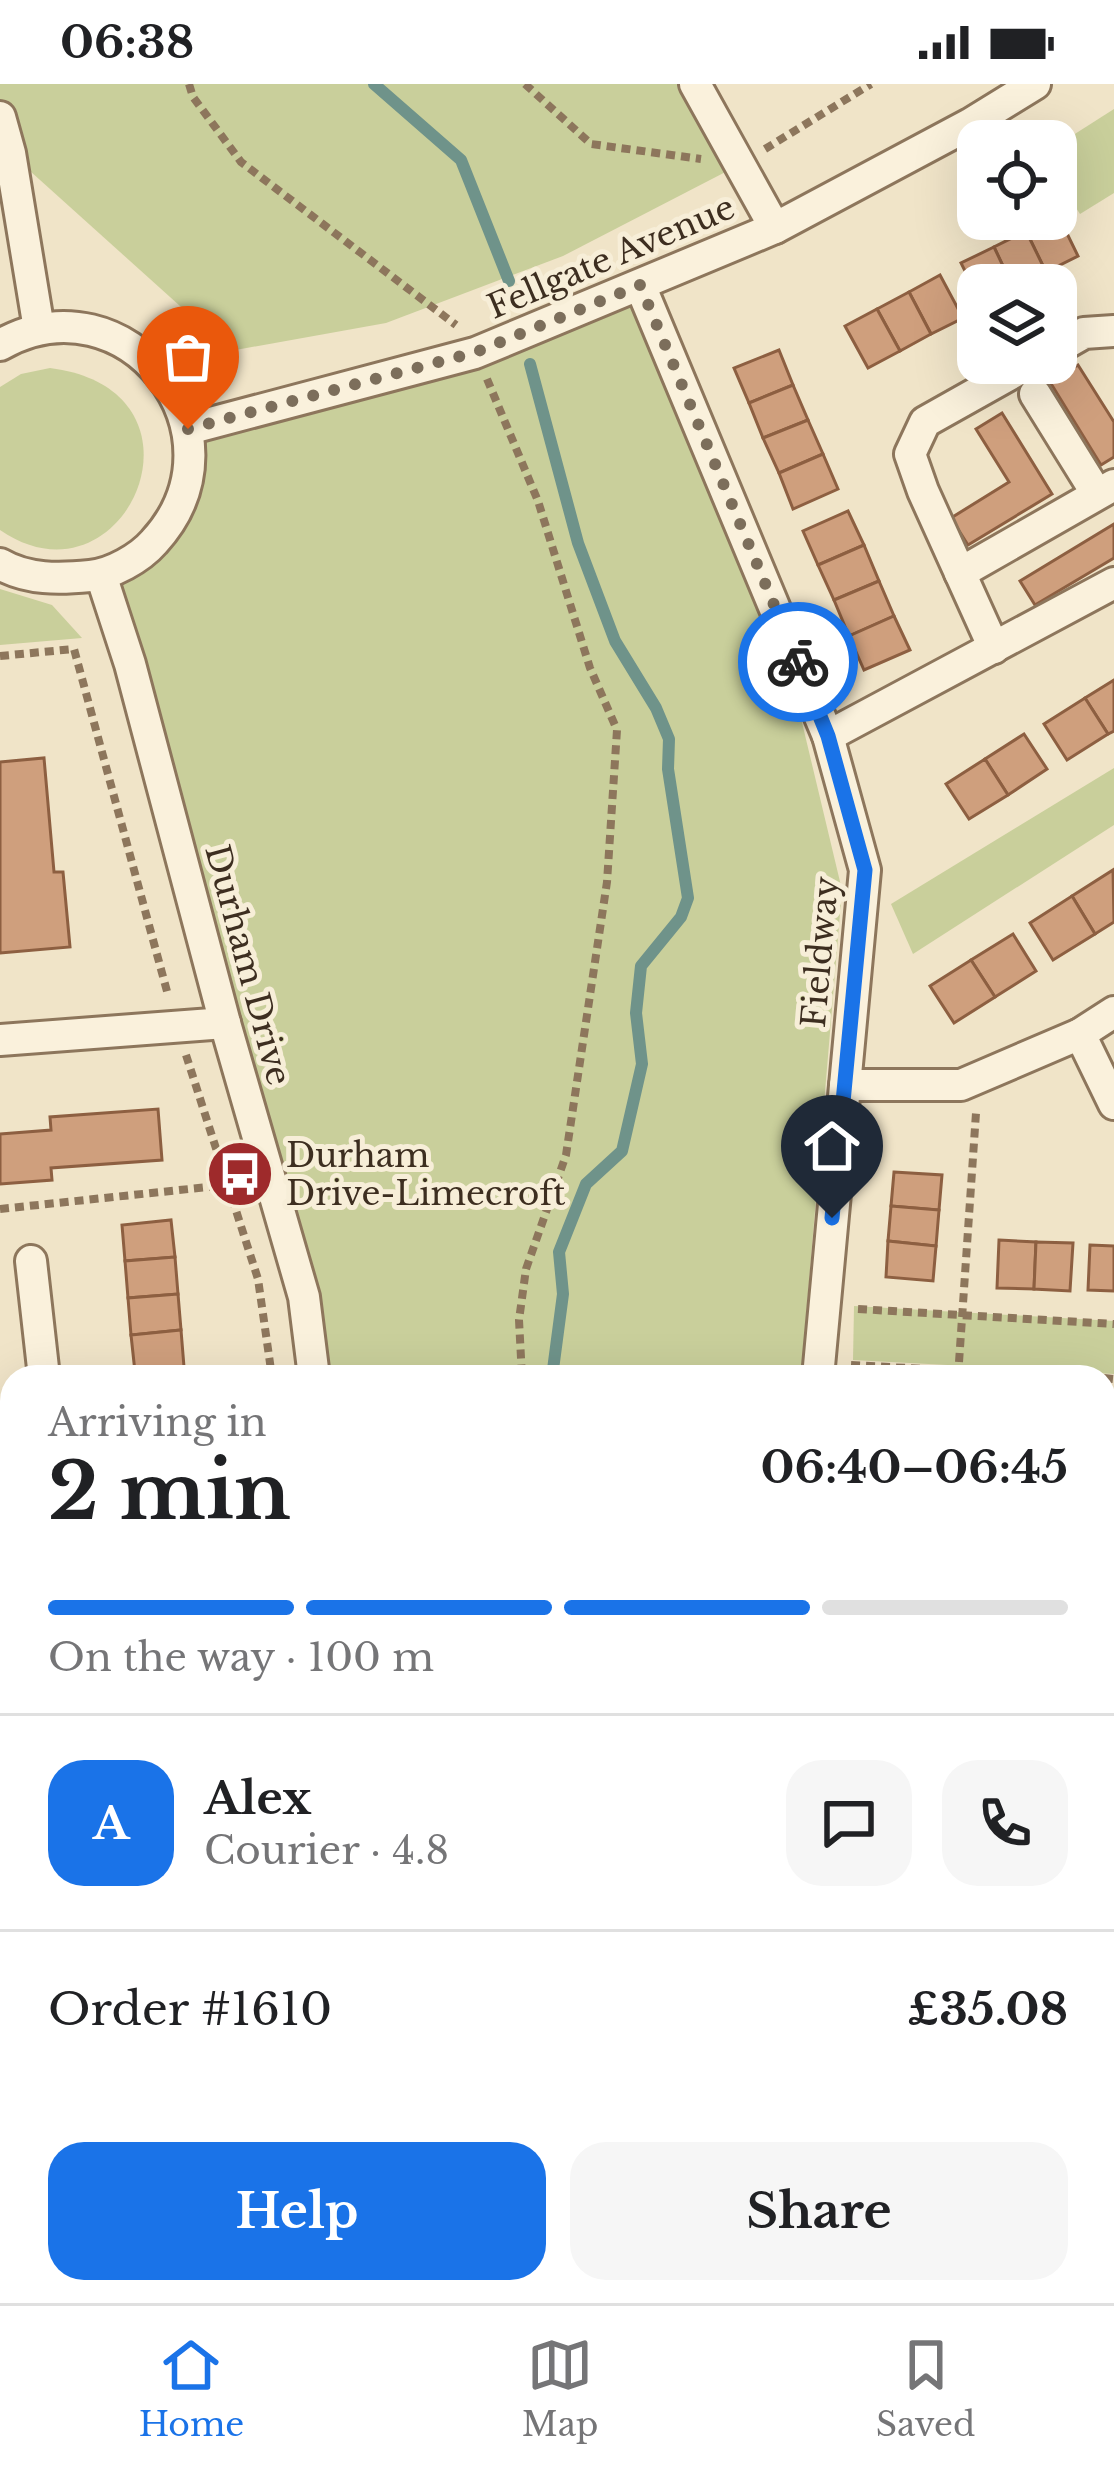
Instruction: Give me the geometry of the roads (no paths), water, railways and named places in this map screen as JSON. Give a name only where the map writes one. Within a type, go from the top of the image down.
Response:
[{"type":"street","points":[[695,84],[775,228]]},
{"type":"street","name":"Fellgate Avenue","points":[[188,429],[476,352],[775,228],[1035,84]]},
{"type":"street","points":[[0,117],[39,329]]},
{"type":"street","name":"Fieldway","points":[[640,285],[828,736],[865,870],[818,1365]]},
{"type":"street","points":[[0,345],[39,329],[72,327],[104,334],[134,349],[159,370],[177,398],[188,429],[191,463],[184,496],[168,527],[146,552],[101,575],[58,580],[13,572],[0,564]]},
{"type":"street","points":[[1077,337],[1114,331]]},
{"type":"street","points":[[994,648],[910,454],[925,422],[1018,384]]},
{"type":"street","points":[[960,573],[1106,490],[1037,384]]},
{"type":"street","name":"Durham Drive","points":[[101,575],[130,664],[304,1297],[312,1365]]},
{"type":"street","points":[[828,736],[1114,584]]},
{"type":"street","points":[[845,1084],[961,1085],[1080,1034],[1114,1012]]},
{"type":"street","points":[[0,1040],[225,1023]]},
{"type":"street","points":[[1080,1034],[1114,1104]]},
{"type":"street","points":[[31,1261],[43,1365]]},
{"type":"waterway","points":[[374,84],[461,160],[509,281]]},
{"type":"waterway","points":[[530,364],[578,543],[615,641],[669,739],[668,769],[688,898],[681,917],[641,966],[636,1013],[642,1064],[622,1151],[586,1184],[559,1252],[563,1294],[554,1365]]},
{"type":"place","name":"Durham Drive-Limecroft","points":[[240,1174]]}]
